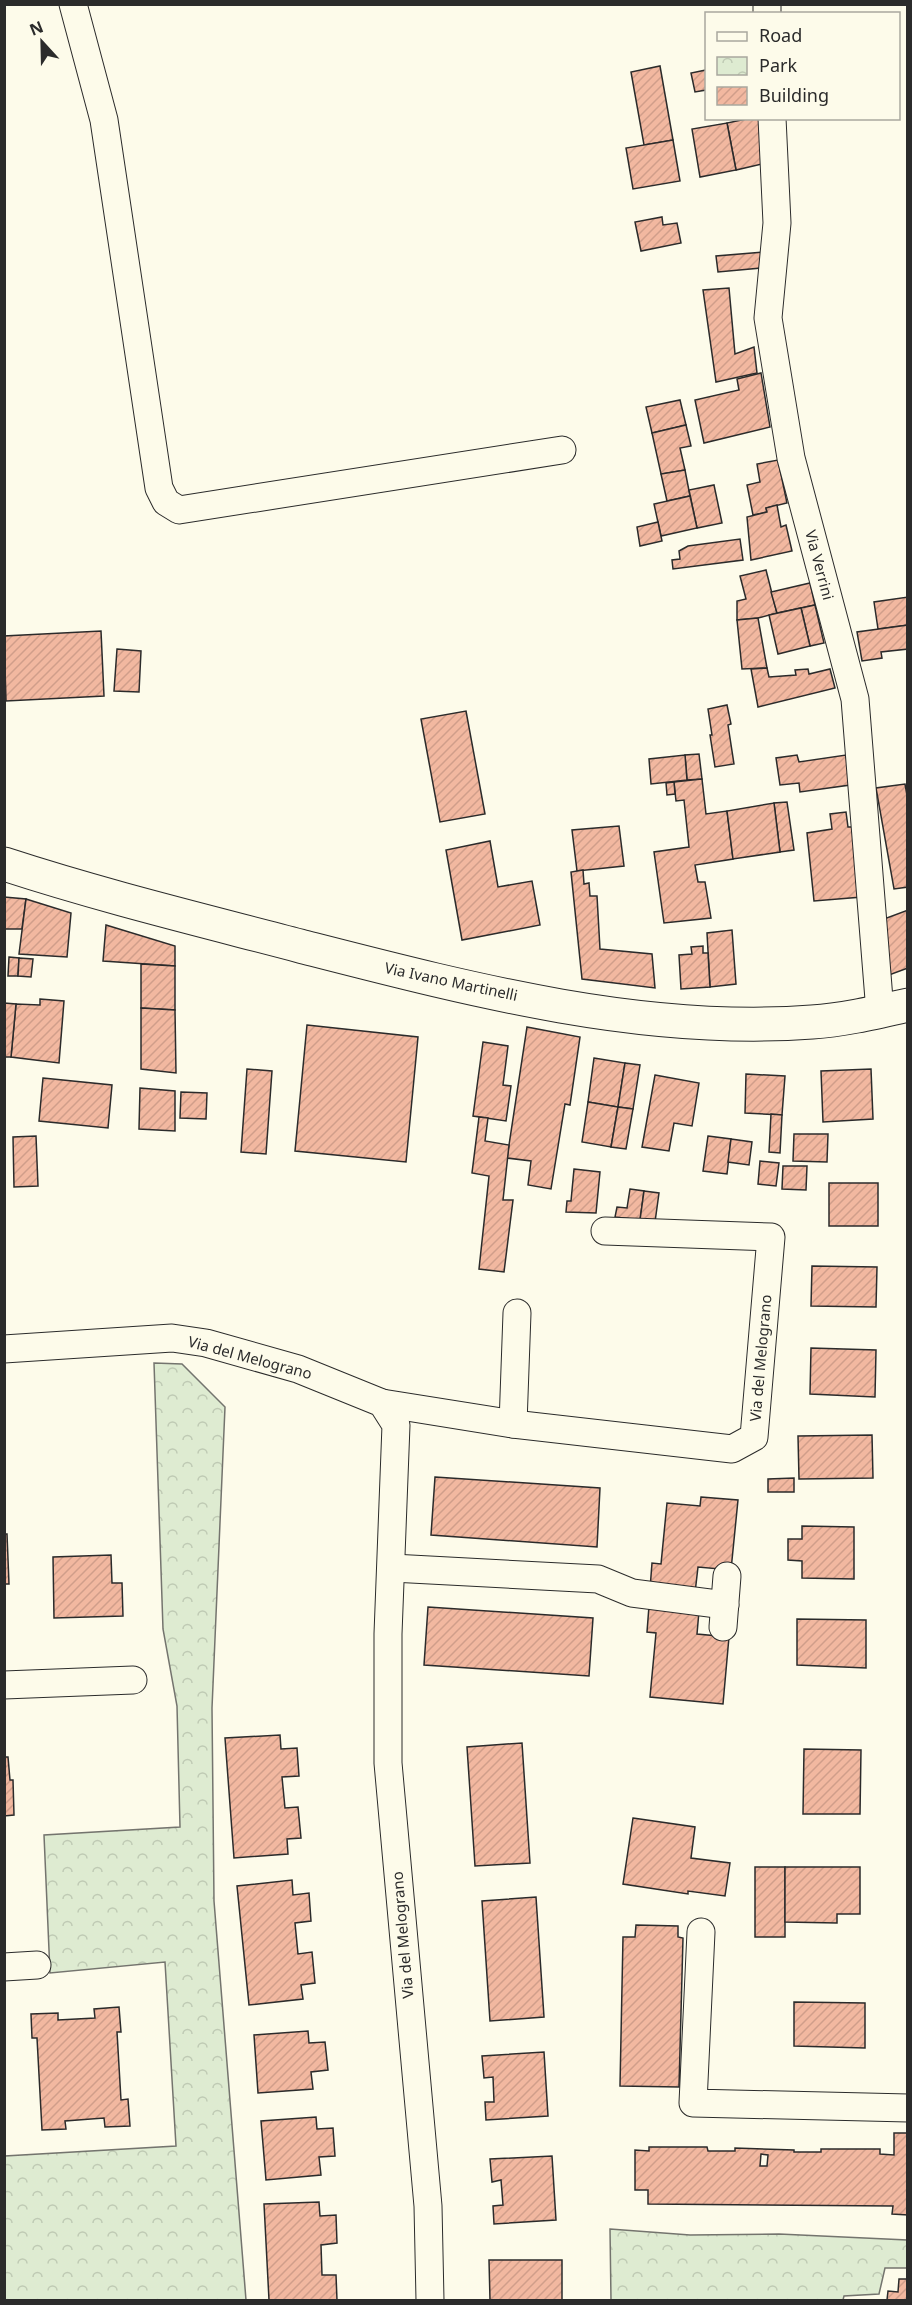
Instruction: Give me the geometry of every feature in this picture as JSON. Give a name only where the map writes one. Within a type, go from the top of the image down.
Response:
[{"type":"street","points":[[74,4],[104,120],[159,488],[166,502],[179,510],[562,450]]},
{"type":"street","name":"Via Verrini","points":[[772,120],[777,223],[768,318],[791,458],[855,699],[894,1008]]},
{"type":"street","name":"Via Ivano Martinelli","points":[[4,864],[82,890],[440,982],[612,1014],[736,1023],[812,1022],[894,1008]]},
{"type":"street","name":"Via del Melograno","points":[[4,1349],[172,1338],[206,1344],[298,1369],[382,1403],[513,1424],[732,1449],[754,1437],[771,1237],[605,1231]]},
{"type":"street","points":[[513,1424],[517,1313]]},
{"type":"street","name":"Via del Melograno","points":[[382,1403],[396,1425],[388,1634],[388,1763],[428,2206],[429,2301]]},
{"type":"street","points":[[392,1568],[598,1579],[632,1593],[724,1616],[727,1576]]},
{"type":"street","points":[[4,1685],[133,1680]]},
{"type":"street","points":[[701,1932],[693,2103],[908,2108]]},
{"type":"street","points":[[4,1967],[37,1965]]},
{"type":"green space","points":[[154,1363],[182,1364],[225,1407],[212,1708],[214,1901],[246,2300],[5,2300],[5,2156],[176,2146],[165,1962],[50,1973],[44,1835],[180,1827],[177,1706],[163,1629]]},
{"type":"green space","points":[[610,2229],[690,2235],[779,2234],[907,2240],[907,2268],[885,2268],[879,2294],[844,2296],[843,2300],[611,2300]]},
{"type":"building","points":[[660,66],[673,140],[644,145],[631,72]]},
{"type":"building","points":[[705,70],[705,90],[695,92],[691,73]]},
{"type":"building","points":[[741,120],[763,120],[771,162],[736,170],[727,123]]},
{"type":"building","points":[[727,123],[736,170],[700,177],[692,129]]},
{"type":"building","points":[[673,140],[680,181],[633,189],[626,148]]},
{"type":"building","points":[[662,217],[663,225],[677,223],[681,243],[641,251],[635,222]]},
{"type":"building","points":[[765,252],[761,268],[718,272],[716,256]]},
{"type":"building","points":[[729,288],[735,354],[754,347],[757,373],[716,382],[703,290]]},
{"type":"building","points":[[761,373],[770,427],[704,443],[695,400],[739,390],[737,379]]},
{"type":"building","points":[[680,400],[686,425],[652,433],[646,407]]},
{"type":"building","points":[[686,425],[691,446],[680,448],[685,470],[661,474],[652,433]]},
{"type":"building","points":[[778,460],[787,503],[766,508],[767,512],[753,515],[747,485],[760,482],[757,464]]},
{"type":"building","points":[[685,470],[690,496],[667,501],[661,474]]},
{"type":"building","points":[[714,485],[722,523],[697,528],[689,490]]},
{"type":"building","points":[[690,496],[697,528],[661,536],[654,504]]},
{"type":"building","points":[[777,505],[781,527],[786,525],[792,551],[751,560],[747,517],[767,512],[766,508]]},
{"type":"building","points":[[658,522],[662,541],[640,546],[637,527]]},
{"type":"building","points":[[740,539],[743,560],[673,569],[672,560],[680,559],[679,551],[688,546]]},
{"type":"building","points":[[766,570],[777,613],[737,620],[737,601],[746,599],[740,576]]},
{"type":"building","points":[[810,583],[815,605],[777,613],[771,592]]},
{"type":"building","points":[[908,597],[908,625],[878,629],[874,602]]},
{"type":"building","points":[[815,605],[824,643],[810,646],[801,608]]},
{"type":"building","points":[[801,608],[810,646],[778,654],[769,615]]},
{"type":"building","points":[[758,618],[767,668],[742,669],[737,620]]},
{"type":"building","points":[[908,625],[908,649],[881,652],[882,658],[862,661],[857,632]]},
{"type":"building","points":[[101,631],[104,696],[6,701],[4,636]]},
{"type":"building","points":[[117,649],[141,651],[139,692],[114,691]]},
{"type":"building","points":[[767,668],[769,677],[796,675],[795,670],[808,669],[809,674],[830,669],[835,688],[758,707],[751,669]]},
{"type":"building","points":[[727,705],[734,764],[715,767],[708,709]]},
{"type":"building","points":[[466,711],[485,814],[440,822],[421,719]]},
{"type":"building","points":[[699,754],[702,779],[687,780],[685,755]]},
{"type":"building","points":[[685,755],[687,780],[651,784],[649,759]]},
{"type":"building","points":[[797,755],[799,762],[846,755],[850,785],[800,792],[799,783],[780,785],[776,758]]},
{"type":"building","points":[[702,779],[706,814],[727,811],[733,859],[695,865],[698,882],[705,882],[711,918],[664,923],[654,852],[689,847],[684,800],[676,801],[674,782]]},
{"type":"building","points":[[674,782],[675,794],[667,795],[666,783]]},
{"type":"building","points":[[905,784],[908,801],[908,887],[894,889],[876,788]]},
{"type":"building","points":[[787,802],[794,850],[780,852],[774,803]]},
{"type":"building","points":[[774,803],[780,852],[733,859],[727,811]]},
{"type":"building","points":[[846,812],[848,827],[853,827],[862,897],[814,901],[807,833],[832,829],[830,814]]},
{"type":"building","points":[[619,826],[624,866],[577,871],[572,830]]},
{"type":"building","points":[[490,841],[498,887],[532,881],[540,925],[462,940],[446,850]]},
{"type":"building","points":[[583,870],[584,884],[589,883],[590,896],[597,896],[600,949],[652,954],[655,988],[582,979],[571,872]]},
{"type":"building","points":[[4,897],[26,899],[22,929],[4,929]]},
{"type":"building","points":[[26,899],[71,913],[67,957],[19,954]]},
{"type":"building","points":[[908,910],[908,968],[889,975],[884,919]]},
{"type":"building","points":[[106,925],[175,946],[175,966],[103,961]]},
{"type":"building","points":[[732,930],[736,984],[710,987],[707,933]]},
{"type":"building","points":[[703,946],[703,953],[708,953],[710,987],[681,989],[679,955],[692,954],[691,947]]},
{"type":"building","points":[[9,957],[19,958],[18,976],[8,976]]},
{"type":"building","points":[[19,958],[33,959],[31,977],[18,976]]},
{"type":"building","points":[[141,964],[175,966],[175,1010],[141,1008]]},
{"type":"building","points":[[40,999],[64,1001],[59,1063],[11,1057],[16,1004],[40,1005]]},
{"type":"building","points":[[4,1003],[16,1004],[11,1057],[4,1057]]},
{"type":"building","points":[[141,1008],[175,1010],[176,1073],[141,1069]]},
{"type":"building","points":[[307,1025],[418,1037],[406,1162],[295,1151]]},
{"type":"building","points":[[527,1027],[580,1037],[570,1105],[565,1104],[551,1189],[528,1185],[531,1161],[507,1158]]},
{"type":"building","points":[[483,1042],[508,1046],[503,1085],[511,1086],[506,1121],[473,1116]]},
{"type":"building","points":[[594,1058],[625,1063],[618,1107],[588,1102]]},
{"type":"building","points":[[625,1063],[640,1065],[633,1109],[618,1107]]},
{"type":"building","points":[[247,1069],[272,1071],[266,1154],[241,1152]]},
{"type":"building","points":[[871,1069],[873,1119],[823,1122],[821,1071]]},
{"type":"building","points":[[746,1074],[785,1076],[782,1115],[745,1113]]},
{"type":"building","points":[[655,1075],[699,1083],[692,1126],[674,1123],[669,1151],[642,1147]]},
{"type":"building","points":[[43,1078],[112,1085],[108,1128],[39,1121]]},
{"type":"building","points":[[140,1088],[175,1091],[175,1131],[139,1129]]},
{"type":"building","points":[[181,1092],[207,1093],[206,1119],[180,1118]]},
{"type":"building","points":[[588,1102],[618,1107],[611,1147],[582,1142]]},
{"type":"building","points":[[618,1107],[633,1109],[626,1149],[611,1147]]},
{"type":"building","points":[[771,1114],[782,1115],[780,1153],[769,1152]]},
{"type":"building","points":[[479,1117],[488,1118],[485,1141],[509,1145],[503,1200],[513,1200],[504,1272],[479,1269],[489,1176],[472,1173]]},
{"type":"building","points":[[794,1134],[828,1134],[827,1162],[793,1161]]},
{"type":"building","points":[[36,1136],[38,1186],[14,1187],[13,1137]]},
{"type":"building","points":[[708,1136],[731,1139],[727,1174],[703,1171]]},
{"type":"building","points":[[731,1139],[752,1142],[749,1165],[728,1162]]},
{"type":"building","points":[[760,1161],[779,1163],[776,1186],[758,1184]]},
{"type":"building","points":[[783,1166],[807,1166],[806,1190],[782,1189]]},
{"type":"building","points":[[574,1169],[600,1172],[596,1213],[566,1212],[567,1201],[571,1201]]},
{"type":"building","points":[[829,1183],[878,1183],[878,1226],[829,1226]]},
{"type":"building","points":[[630,1189],[644,1191],[640,1220],[615,1217],[617,1207],[627,1208]]},
{"type":"building","points":[[644,1191],[659,1193],[655,1222],[640,1220]]},
{"type":"building","points":[[812,1266],[877,1267],[876,1307],[811,1306]]},
{"type":"building","points":[[811,1348],[876,1350],[875,1397],[810,1394]]},
{"type":"building","points":[[872,1435],[873,1478],[799,1479],[798,1436]]},
{"type":"building","points":[[435,1477],[600,1488],[597,1547],[431,1535]]},
{"type":"building","points":[[794,1478],[794,1492],[768,1492],[768,1479]]},
{"type":"building","points":[[701,1497],[738,1500],[731,1570],[698,1567],[695,1593],[650,1589],[652,1563],[661,1564],[667,1503],[700,1506]]},
{"type":"building","points":[[802,1526],[854,1527],[854,1579],[802,1578],[802,1561],[788,1560],[788,1539],[802,1539]]},
{"type":"building","points":[[4,1534],[7,1534],[9,1584],[4,1584]]},
{"type":"building","points":[[111,1555],[112,1583],[122,1583],[123,1616],[54,1618],[53,1557]]},
{"type":"building","points":[[649,1606],[699,1611],[697,1634],[729,1637],[723,1704],[650,1697],[656,1633],[647,1632]]},
{"type":"building","points":[[428,1607],[593,1618],[589,1676],[424,1665]]},
{"type":"building","points":[[797,1619],[866,1620],[866,1668],[797,1665]]},
{"type":"building","points":[[280,1735],[281,1749],[297,1748],[299,1776],[282,1777],[285,1808],[298,1807],[301,1838],[287,1839],[288,1854],[234,1858],[225,1738]]},
{"type":"building","points":[[522,1743],[530,1863],[475,1866],[467,1747]]},
{"type":"building","points":[[804,1749],[861,1750],[860,1814],[803,1814]]},
{"type":"building","points":[[4,1757],[8,1757],[10,1780],[13,1780],[14,1815],[4,1816]]},
{"type":"building","points":[[633,1818],[695,1827],[691,1858],[730,1863],[725,1896],[688,1891],[688,1894],[623,1884]]},
{"type":"building","points":[[755,1867],[785,1867],[785,1937],[755,1937]]},
{"type":"building","points":[[785,1867],[860,1867],[860,1914],[837,1914],[837,1923],[785,1922]]},
{"type":"building","points":[[292,1880],[293,1895],[309,1893],[311,1921],[295,1923],[298,1954],[312,1952],[315,1983],[301,1985],[303,1999],[249,2005],[237,1886]]},
{"type":"building","points":[[536,1897],[544,2017],[490,2021],[482,1901]]},
{"type":"building","points":[[636,1925],[678,1926],[678,1937],[683,1938],[679,2087],[620,2086],[623,1937],[635,1937]]},
{"type":"building","points":[[794,2002],[865,2003],[865,2048],[794,2046]]},
{"type":"building","points":[[119,2007],[121,2032],[117,2032],[121,2100],[128,2099],[130,2126],[105,2127],[104,2118],[65,2121],[66,2129],[42,2130],[37,2038],[32,2038],[31,2014],[58,2013],[58,2020],[95,2018],[94,2009]]},
{"type":"building","points":[[308,2031],[309,2043],[325,2042],[328,2070],[311,2072],[313,2089],[258,2093],[254,2035]]},
{"type":"building","points":[[544,2052],[548,2116],[486,2120],[485,2102],[494,2102],[493,2077],[484,2078],[482,2056]]},
{"type":"building","points":[[316,2117],[317,2129],[333,2128],[335,2156],[319,2157],[321,2175],[266,2180],[261,2121]]},
{"type":"building","points":[[894,2133],[908,2133],[908,2215],[892,2214],[893,2206],[648,2204],[648,2190],[635,2190],[635,2150],[649,2151],[649,2147],[707,2147],[708,2151],[735,2151],[735,2148],[794,2150],[794,2152],[821,2152],[821,2149],[880,2149],[880,2154],[894,2155]],"holes":[[[761,2154],[768,2155],[767,2166],[760,2166]]]},
{"type":"building","points":[[552,2156],[556,2220],[494,2224],[493,2206],[503,2205],[501,2180],[492,2182],[490,2159]]},
{"type":"building","points":[[319,2202],[320,2216],[336,2215],[337,2243],[321,2245],[322,2275],[336,2275],[337,2300],[269,2300],[264,2204]]},
{"type":"building","points":[[489,2260],[562,2260],[562,2300],[490,2300]]},
{"type":"building","points":[[899,2279],[908,2279],[908,2300],[887,2300],[888,2291],[898,2292]]}]
